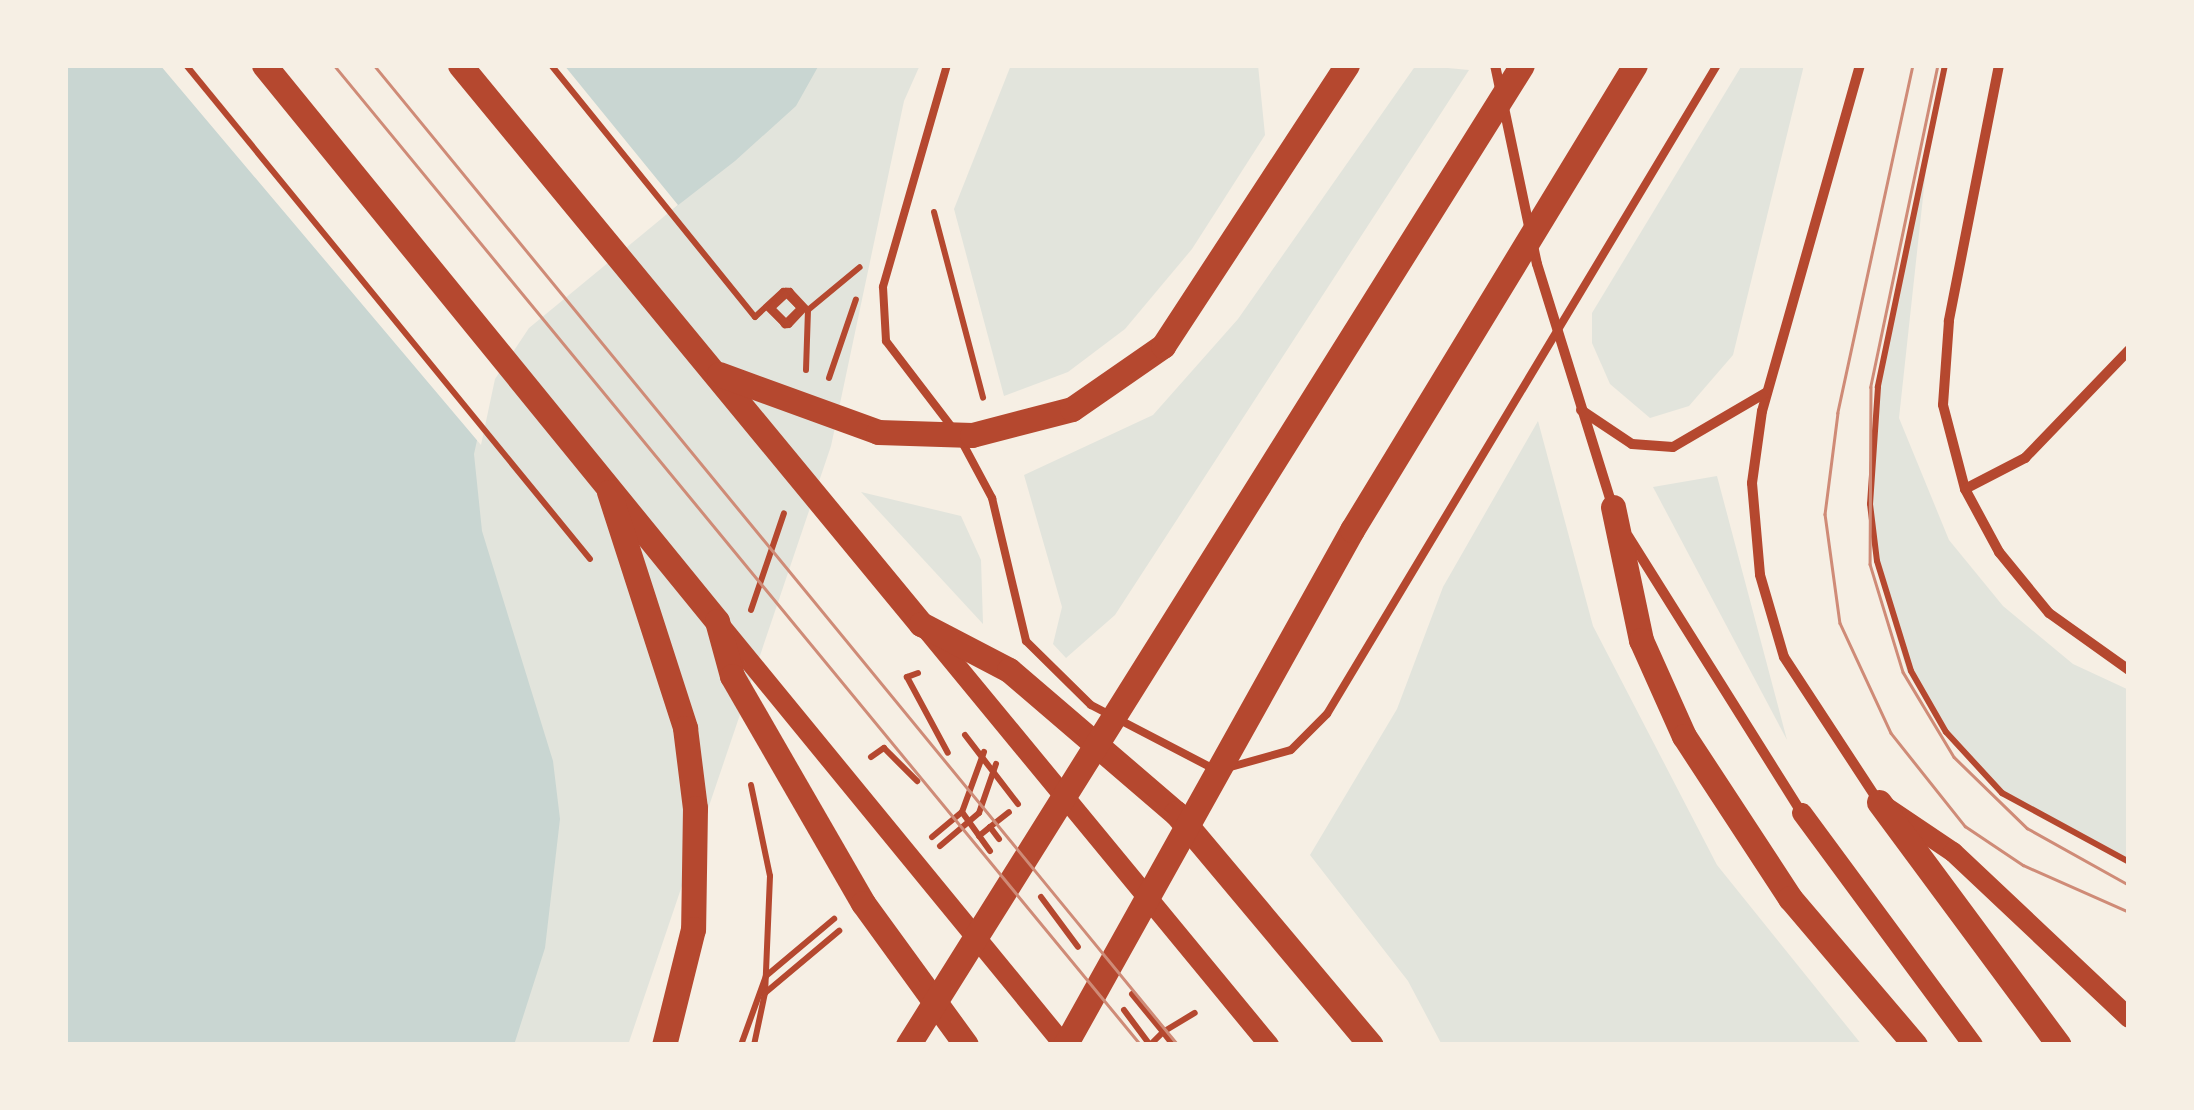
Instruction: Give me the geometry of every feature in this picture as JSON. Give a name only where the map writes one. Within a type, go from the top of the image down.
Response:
[{"type":"main road","points":[[264,65],[1064,1045],[1529,257],[1635,65]]},
{"type":"main road","points":[[460,65],[1269,1045]]},
{"type":"main road","points":[[711,370],[878,432],[972,434],[1072,409],[1163,346],[1347,65]]},
{"type":"main road","points":[[908,1045],[1522,65]]},
{"type":"main road","points":[[607,483],[685,728],[695,808],[692,928],[664,1045]]},
{"type":"main road","points":[[1612,507],[1658,681],[1760,856],[1915,1045]]},
{"type":"main road","points":[[716,621],[732,676],[862,903],[966,1045]]},
{"type":"main road","points":[[922,624],[1009,670],[1176,813],[1372,1045]]},
{"type":"main road","points":[[1879,802],[2059,1045]]},
{"type":"main road","points":[[1879,802],[1953,852],[2129,1018]]},
{"type":"main road","points":[[1802,812],[1973,1045]]},
{"type":"street","points":[[1494,65],[1529,257],[1612,507],[1802,812]]},
{"type":"street","points":[[1860,65],[1758,435],[1754,530],[1770,614],[1805,698],[1879,802]]},
{"type":"street","points":[[1999,65],[1944,360],[1943,405],[1964,489],[1998,552],[2049,614],[2129,670]]},
{"type":"street","points":[[1964,489],[2046,440],[2129,350]]},
{"type":"street","points":[[1580,410],[1632,444],[1673,447],[1714,431],[1768,392]]},
{"type":"lane","points":[[947,65],[891,244],[886,340],[992,498],[1026,641],[1092,705],[1163,750],[1217,770],[1270,761],[1327,714],[1718,65]]},
{"type":"path","points":[[186,65],[538,486],[599,572]]},
{"type":"path","points":[[551,65],[755,316],[783,291],[791,300],[800,308],[792,316],[784,324],[768,308],[776,300],[784,292],[792,300],[801,308],[793,316],[785,324],[777,316],[769,308],[777,300],[786,291],[794,300],[802,308],[794,316],[786,325],[778,316],[770,308],[778,299],[786,291],[795,300],[804,308],[796,316],[787,325],[779,316],[771,308],[779,300],[788,291],[805,308],[789,325],[780,316],[772,308],[790,290],[808,310],[805,385]]},
{"type":"path","points":[[1945,65],[1878,387],[1870,504],[1877,561],[1910,671],[1946,732],[2002,793],[2129,862]]},
{"type":"path","points":[[808,310],[934,212]]},
{"type":"path","points":[[825,392],[859,289]]},
{"type":"path","points":[[747,622],[790,496]]},
{"type":"path","points":[[926,684],[916,670],[907,677],[948,753]]},
{"type":"path","points":[[957,724],[1018,805],[979,836],[962,812]]},
{"type":"path","points":[[872,758],[884,748],[917,780]]},
{"type":"path","points":[[746,762],[770,876],[765,993]]},
{"type":"path","points":[[990,827],[1013,858]]},
{"type":"path","points":[[1036,889],[1081,952]]},
{"type":"path","points":[[1127,989],[1173,1045]]},
{"type":"path","points":[[1116,998],[1150,1045],[1191,1008],[1201,1020]]},
{"type":"shaded area","points":[[65,65],[920,65],[904,101],[831,446],[628,1045],[65,1045]]},
{"type":"shaded area","points":[[65,65],[819,65],[796,106],[735,161],[525,324],[491,377],[474,454],[482,531],[553,761],[560,819],[545,948],[514,1045],[65,1045]]},
{"type":"shaded area","points":[[1011,65],[1258,65],[1265,135],[1192,249],[1125,329],[1068,372],[1004,396],[954,209]]},
{"type":"shaded area","points":[[1416,65],[1469,70],[1115,615],[1066,658],[1053,644],[1062,607],[1024,475],[1153,415],[1238,319]]},
{"type":"shaded area","points":[[1742,65],[1804,65],[1733,355],[1689,406],[1650,418],[1610,384],[1592,343],[1592,313]]},
{"type":"shaded area","points":[[1928,151],[1899,418],[1949,540],[2003,606],[2073,664],[2129,690],[2129,865],[2001,795],[1944,733],[1907,671],[1875,562],[1868,504],[1876,386]]},
{"type":"shaded area","points":[[1538,421],[1593,626],[1717,865],[1862,1045],[1442,1045],[1408,981],[1310,855],[1397,709],[1443,587]]},
{"type":"shaded area","points":[[1717,476],[1787,740],[1653,487]]},
{"type":"shaded area","points":[[861,492],[961,516],[981,560],[983,624]]},
{"type":"pier","points":[[160,65],[564,65],[678,205],[529,328],[495,379],[481,445]]},
{"type":"tram line","points":[[334,65],[1141,1045]]},
{"type":"tram line","points":[[374,65],[1178,1045]]},
{"type":"tram line","points":[[1913,65],[1838,413],[1825,514],[1840,623],[1891,733],[1965,826],[2023,865],[2129,912]]},
{"type":"tram line","points":[[1938,65],[1871,387],[1870,564],[1903,672],[1954,757],[2027,828],[2129,885]]}]
